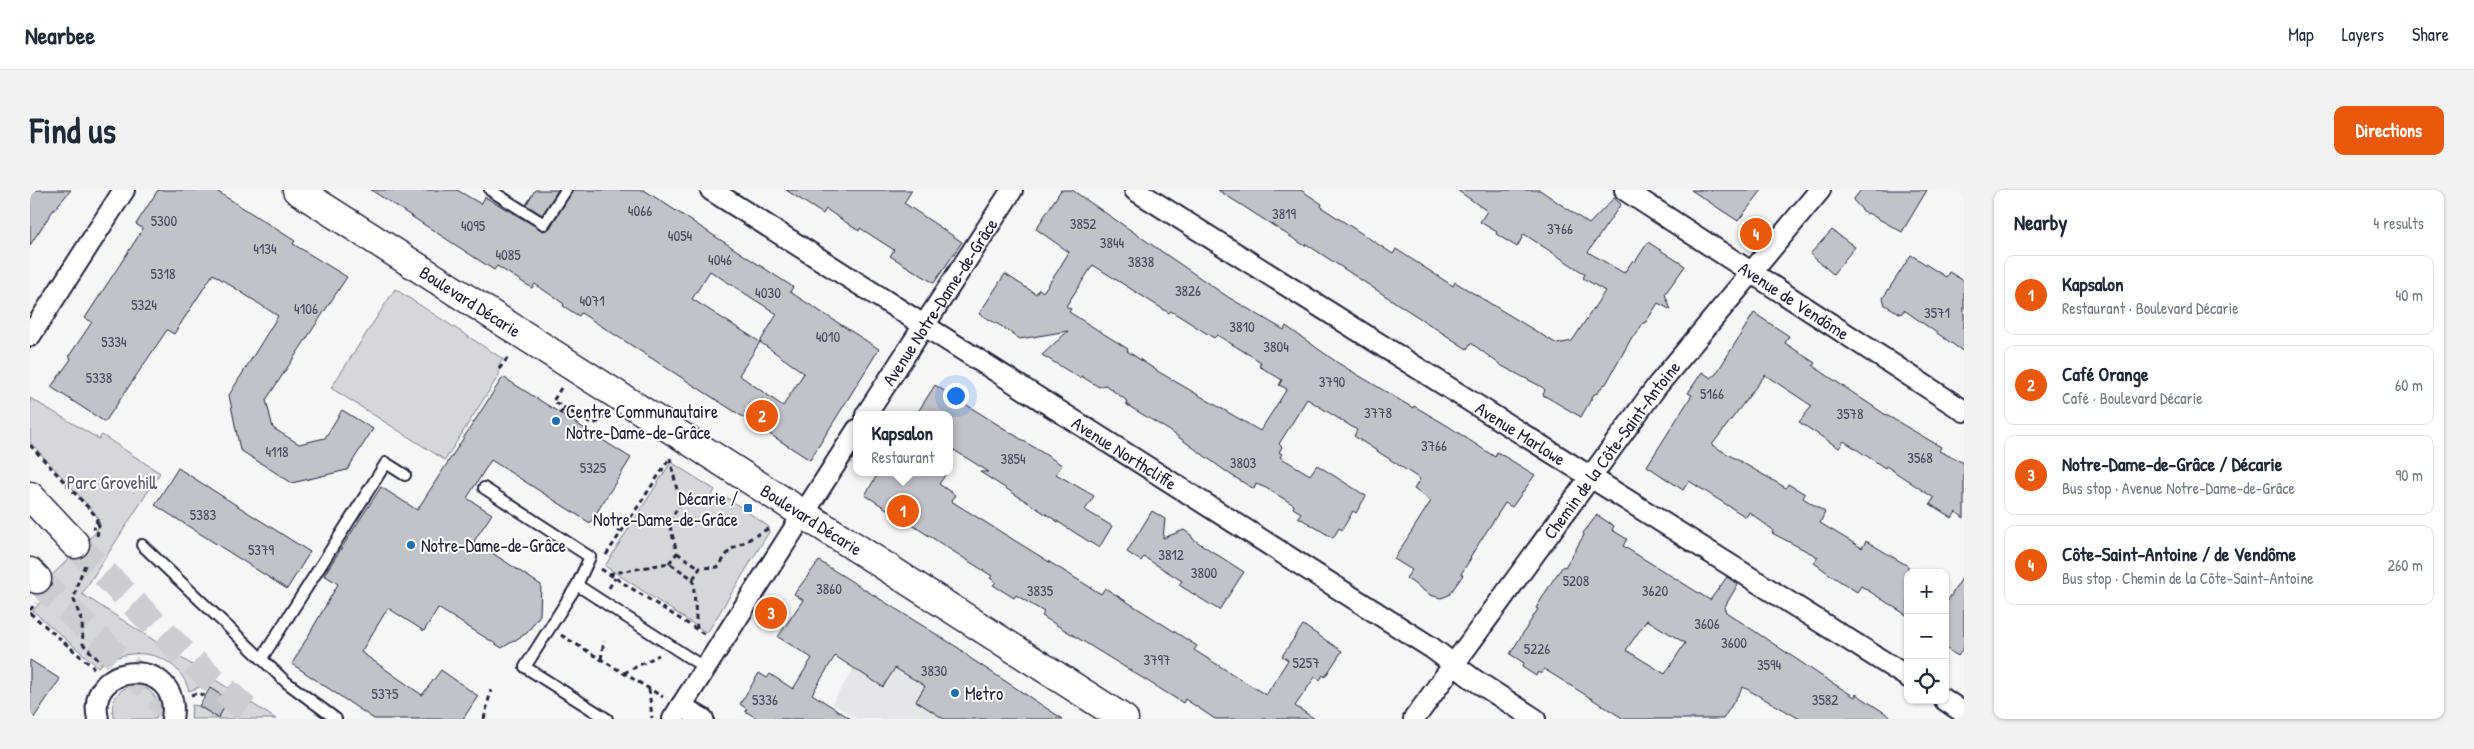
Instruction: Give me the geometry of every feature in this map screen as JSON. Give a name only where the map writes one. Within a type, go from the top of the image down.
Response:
[{"type":"main road","name":"Boulevard Décarie","points":[[297,190],[1124,719]]},
{"type":"main road","points":[[30,496],[86,548]]},
{"type":"street","points":[[30,336],[124,190]]},
{"type":"street","name":"Avenue Northcliffe","points":[[710,190],[1416,638],[1535,719]]},
{"type":"street","name":"Avenue Notre-Dame-de-Grâce","points":[[869,411],[1012,190]]},
{"type":"street","name":"Avenue Marlowe","points":[[1135,190],[1904,674]]},
{"type":"street","name":"Avenue de Vendôme","points":[[1625,190],[1964,411]]},
{"type":"street","name":"Chemin de la Côte-Saint-Antoine","points":[[1414,719],[1657,386],[1820,190]]},
{"type":"street","points":[[703,719],[674,708],[706,668],[853,436]]},
{"type":"street","points":[[98,719],[98,702],[105,687],[121,674],[138,672],[154,677],[166,688],[172,704],[172,719]]},
{"type":"street","points":[[1949,703],[1964,713]]},
{"type":"lane","points":[[490,190],[544,224],[566,190]]},
{"type":"lane","points":[[262,658],[386,463],[405,475]]},
{"type":"lane","points":[[484,488],[590,557],[577,585],[525,667],[608,719]]},
{"type":"lane","points":[[142,545],[286,682],[336,719]]},
{"type":"lane","points":[[577,585],[706,668]]},
{"type":"path","points":[[499,369],[510,355]]},
{"type":"path","points":[[561,388],[553,401],[564,408],[593,424],[600,421],[604,415]]},
{"type":"path","points":[[560,414],[564,408]]},
{"type":"path","points":[[604,559],[670,458],[680,504],[670,522],[677,553],[700,568],[718,567],[730,550],[764,529],[773,526]]},
{"type":"path","points":[[595,515],[621,532]]},
{"type":"path","points":[[97,520],[99,530],[86,548],[74,600],[82,622],[83,644],[103,666]]},
{"type":"path","points":[[609,574],[669,563],[677,553]]},
{"type":"path","points":[[669,563],[693,579]]},
{"type":"path","points":[[600,565],[600,568],[609,574],[698,630],[693,579],[700,568]]},
{"type":"path","points":[[30,613],[98,672]]},
{"type":"path","points":[[601,660],[604,641]]},
{"type":"path","points":[[579,646],[649,688],[674,708]]},
{"type":"path","points":[[624,673],[661,654]]},
{"type":"path","points":[[649,688],[652,719]]},
{"type":"path","points":[[484,719],[491,690]]},
{"type":"path","points":[[188,696],[198,692],[205,696]]},
{"type":"shaded area","points":[[889,613],[982,719],[857,719],[832,703]]},
{"type":"green space","points":[[395,289],[503,359],[499,365],[499,375],[445,460],[331,388]]},
{"type":"green space","name":"Parc Grovehill","points":[[30,398],[99,439],[102,435],[160,473],[82,594],[276,719],[191,719],[192,705],[199,706],[218,718],[229,700],[205,685],[189,691],[183,677],[174,667],[163,659],[151,655],[124,655],[98,667],[33,611],[46,595],[44,583],[95,533],[100,524],[95,513],[30,442]]},
{"type":"green space","points":[[671,462],[715,490],[712,495],[723,502],[726,497],[769,527],[769,532],[707,633],[605,566]]},
{"type":"green space","points":[[137,685],[148,690],[155,698],[158,707],[156,719],[115,719],[113,707],[116,696],[125,688]]},
{"type":"building","points":[[30,190],[71,190],[52,212],[30,245]]},
{"type":"building","points":[[158,190],[215,190],[295,241],[293,244],[347,277],[266,400],[273,428],[299,444],[325,438],[342,410],[373,429],[347,470],[292,483],[240,450],[229,395],[278,316],[213,274],[174,334],[167,330],[105,422],[51,387],[71,359],[69,356],[92,322],[85,318],[143,229],[136,224]]},
{"type":"building","points":[[371,190],[457,190],[481,204],[485,197],[544,231],[550,228],[573,190],[644,190],[793,287],[790,292],[879,349],[810,460],[581,313],[579,316],[563,306],[564,304],[535,284],[532,288],[497,266],[494,270]],"holes":[[[710,271],[777,314],[760,342],[692,299]],[[760,342],[804,373],[783,406],[739,375]]]},
{"type":"building","points":[[535,190],[558,190],[542,215],[526,205]]},
{"type":"building","points":[[786,190],[912,190],[904,203],[962,242],[934,283],[890,256],[894,250],[860,228],[859,231],[826,209],[823,214]]},
{"type":"building","points":[[1061,190],[1072,190],[1228,297],[1284,330],[1286,326],[1338,363],[1413,408],[1414,406],[1448,426],[1495,457],[1497,452],[1535,475],[1512,507],[1505,503],[1470,557],[1461,574],[1463,575],[1449,595],[1441,598],[1430,595],[1406,578],[1412,570],[1394,559],[1431,501],[1414,489],[1420,479],[1354,436],[1357,430],[1307,399],[1279,444],[1282,447],[1279,452],[1282,454],[1280,457],[1310,475],[1317,465],[1366,496],[1356,513],[1353,511],[1342,530],[1339,528],[1333,538],[1298,517],[1301,513],[1293,508],[1294,505],[1266,488],[1256,484],[1254,489],[1231,475],[1170,431],[1127,405],[1126,400],[1105,385],[1099,387],[1081,376],[1080,378],[1042,355],[1068,331],[1020,339],[979,314],[1005,274],[1036,294],[1039,289],[1043,292],[1057,272],[1069,252],[1036,229]],"holes":[[[1093,265],[1169,313],[1171,311],[1214,338],[1217,335],[1261,362],[1259,366],[1282,380],[1279,385],[1287,389],[1260,431],[1159,372],[1127,351],[1128,349],[1069,312],[1071,309],[1066,306]]]},
{"type":"building","points":[[1218,190],[1301,190],[1322,204],[1321,207],[1393,254],[1396,249],[1453,286],[1455,282],[1557,344],[1572,341],[1605,291],[1583,278],[1585,274],[1524,234],[1517,247],[1496,234],[1497,232],[1480,222],[1487,211],[1457,190],[1540,190],[1589,224],[1614,198],[1621,204],[1588,252],[1624,273],[1633,260],[1635,262],[1648,242],[1685,266],[1665,294],[1671,310],[1658,303],[1646,322],[1643,323],[1636,335],[1632,337],[1606,384],[1603,385],[1598,393],[1594,394],[1581,417],[1543,395],[1545,390],[1542,387],[1502,366],[1471,343],[1467,349],[1306,244],[1305,246]]},
{"type":"building","points":[[1691,190],[1762,190],[1738,221]]},
{"type":"building","points":[[1861,190],[1927,190],[1902,232],[1868,213],[1866,214],[1853,200]]},
{"type":"building","points":[[1832,230],[1855,247],[1833,274],[1810,254]]},
{"type":"building","points":[[1911,255],[1946,277],[1949,272],[1964,281],[1964,352],[1904,310],[1901,314],[1885,305],[1883,298]]},
{"type":"building","points":[[1754,313],[1789,336],[1785,343],[1815,363],[1813,366],[1883,413],[1941,447],[1939,451],[1964,463],[1964,518],[1956,512],[1952,518],[1930,504],[1934,498],[1886,466],[1885,468],[1844,441],[1839,448],[1799,422],[1812,406],[1765,375],[1712,445],[1786,488],[1788,484],[1805,494],[1803,498],[1825,512],[1820,523],[1862,548],[1866,541],[1908,566],[1908,569],[1904,569],[1904,613],[1861,586],[1857,592],[1835,578],[1814,563],[1818,557],[1772,533],[1773,530],[1749,512],[1746,517],[1689,481],[1683,490],[1647,466],[1692,395],[1688,393],[1702,372],[1711,378],[1716,374]]},
{"type":"building","points":[[503,377],[631,458],[590,523],[491,460],[467,498],[492,514],[474,541],[541,585],[540,615],[527,633],[502,648],[438,608],[424,631],[388,608],[361,652],[422,695],[441,670],[478,696],[463,719],[374,719],[292,664],[338,584],[324,575],[381,487],[417,510]]},
{"type":"building","points":[[935,385],[1062,465],[1056,474],[1094,496],[1085,510],[1112,526],[1099,548],[980,472],[989,472],[953,450],[953,411],[919,411]]},
{"type":"building","points":[[178,468],[310,552],[287,589],[155,505]]},
{"type":"building","points":[[877,476],[944,476],[939,484],[955,495],[951,501],[1101,594],[1105,588],[1197,646],[1194,650],[1266,695],[1288,660],[1282,656],[1303,625],[1342,651],[1325,677],[1323,675],[1320,680],[1315,677],[1295,706],[1315,719],[1215,719],[1185,699],[1183,703],[1042,616],[1044,612],[1016,595],[1014,598],[993,585],[996,582],[990,578],[992,576],[865,495]]},
{"type":"building","points":[[1152,511],[1165,519],[1163,538],[1184,530],[1193,539],[1244,572],[1219,610],[1179,585],[1182,581],[1144,557],[1141,561],[1127,552]]},
{"type":"building","points":[[1597,515],[1614,526],[1612,530],[1627,539],[1623,546],[1710,600],[1727,577],[1738,584],[1724,608],[1726,612],[1823,677],[1855,697],[1856,694],[1894,719],[1800,719],[1743,687],[1723,719],[1624,719],[1544,669],[1541,674],[1538,672],[1536,676],[1522,667],[1524,663],[1510,654],[1538,609],[1536,608],[1553,580],[1563,566],[1565,567],[1584,535],[1583,533]],"holes":[[[1647,620],[1685,643],[1665,674],[1626,650]]]},
{"type":"building","points":[[819,561],[960,649],[970,658],[1063,719],[944,719],[916,701],[925,686],[895,668],[883,687],[835,656],[812,694],[851,719],[758,719],[745,711],[747,709],[740,704],[759,673],[767,678],[770,674],[793,689],[812,658],[778,637],[803,600],[794,594]]},
{"type":"building","points":[[1964,575],[1964,647],[1958,656],[1949,650],[1949,599]]},
{"type":"building","points":[[30,660],[60,679],[33,719],[30,719]]},
{"type":"building","points":[[210,688],[229,700],[218,718],[199,706]]},
{"type":"tunnel","points":[[75,544],[183,653],[256,719]]},
{"type":"tunnel","points":[[37,579],[180,719]]},
{"type":"place","name":"Côte-Saint-Antoine / de Vendôme","points":[[1756,234]]},
{"type":"place","name":"Café Orange","points":[[762,416]]},
{"type":"place","name":"Centre Communautaire Notre-Dame-de-Grâce","points":[[556,421]]},
{"type":"place","name":"Décarie / Notre-Dame-de-Grâce","points":[[748,508]]},
{"type":"place","name":"Kapsalon","points":[[903,511]]},
{"type":"place","name":"Notre-Dame-de-Grâce","points":[[411,545]]},
{"type":"place","name":"Notre-Dame-de-Grâce / Décarie","points":[[771,613]]},
{"type":"place","name":"Metro","points":[[955,693]]}]
